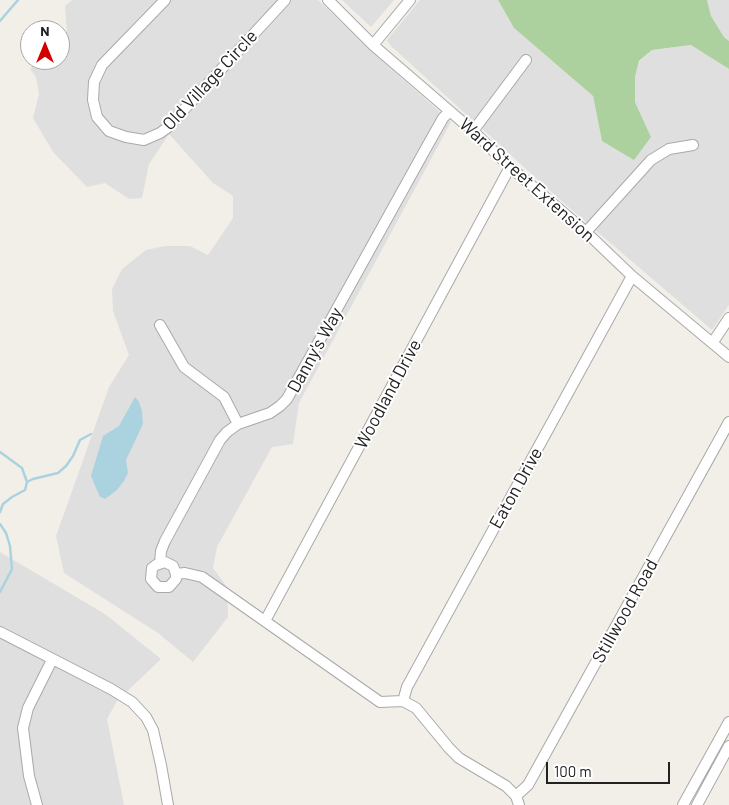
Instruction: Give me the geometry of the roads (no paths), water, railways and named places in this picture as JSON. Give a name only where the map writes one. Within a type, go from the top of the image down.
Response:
[{"type":"street","name":"Old Village Circle","points":[[164,0],[102,65],[94,82],[93,100],[97,117],[109,130],[126,137],[144,140],[168,128],[285,0]]},
{"type":"street","name":"Ward Street Extension","points":[[328,0],[373,45],[473,131],[510,167],[586,232],[632,276],[729,357]]},
{"type":"street","points":[[373,45],[410,0]]},
{"type":"street","points":[[473,131],[526,60]]},
{"type":"street","name":"Danny's Way","points":[[176,574],[176,579],[168,587],[158,587],[154,584],[150,573],[160,562],[161,551],[220,440],[238,424],[270,413],[287,399],[443,118],[450,111]]},
{"type":"street","points":[[586,232],[651,160],[669,149],[693,144]]},
{"type":"street","name":"Woodland Drive","points":[[265,621],[510,167]]},
{"type":"street","name":"Eaton Drive","points":[[403,701],[407,687],[632,276]]},
{"type":"street","points":[[713,342],[729,318]]},
{"type":"street","points":[[160,325],[184,366],[224,397],[238,424]]},
{"type":"street","name":"Stillwood Road","points":[[517,800],[528,785],[729,422]]},
{"type":"street","points":[[160,562],[169,563],[176,574],[184,573],[202,577],[380,702],[403,701],[416,708],[449,748],[460,758],[506,786],[517,800]]},
{"type":"street","points":[[0,632],[132,702],[146,717],[155,737],[168,805]]},
{"type":"street","points":[[37,805],[29,776],[23,728],[28,708],[52,660]]},
{"type":"street","points":[[684,805],[729,722]]},
{"type":"street","points":[[696,805],[729,746]]},
{"type":"water","points":[[135,397],[142,411],[143,424],[126,460],[128,473],[124,481],[116,491],[105,499],[100,497],[91,476],[103,436],[119,426]]},
{"type":"waterway","points":[[0,21],[18,0]]},
{"type":"waterway","points":[[27,482],[58,473],[73,456],[80,440],[91,434]]},
{"type":"waterway","points":[[0,452],[22,468],[27,482],[25,490],[3,504],[0,512]]},
{"type":"waterway","points":[[0,524],[6,533],[10,546],[12,569],[0,592]]}]
